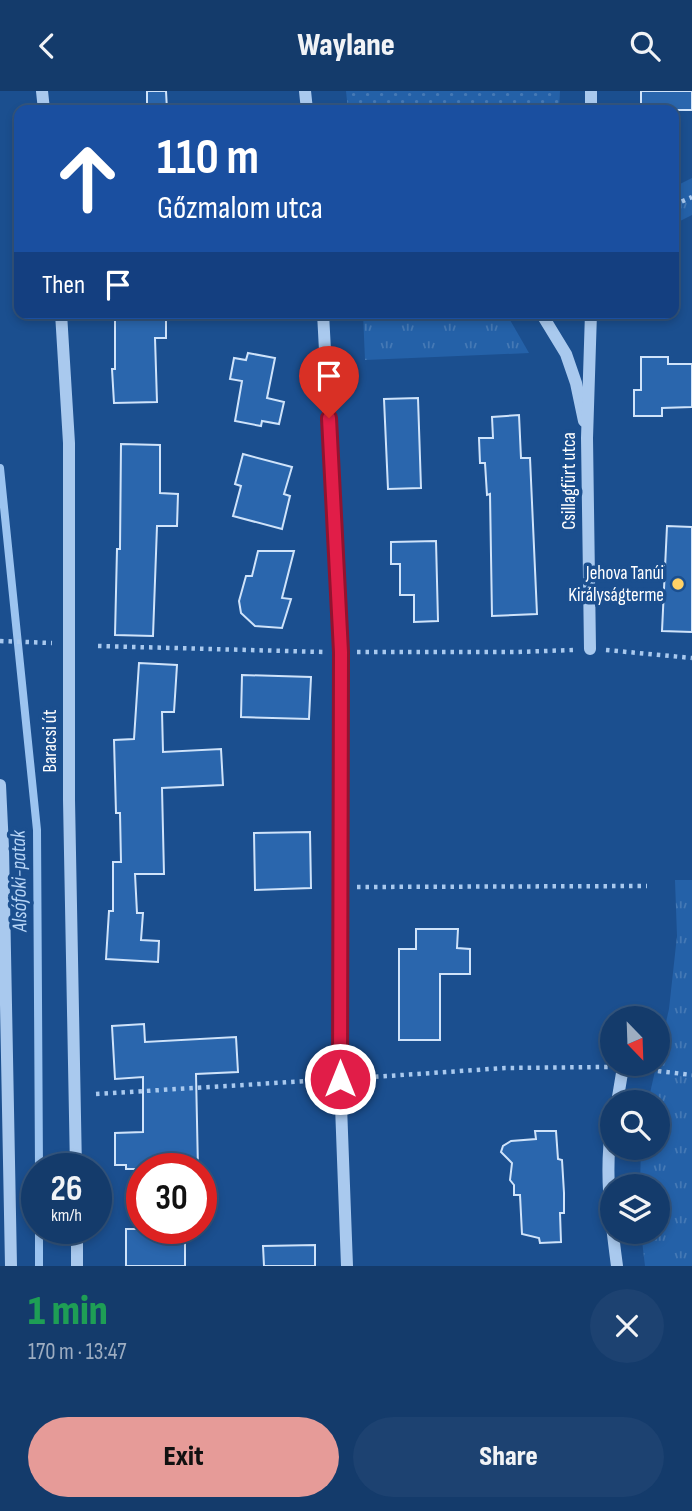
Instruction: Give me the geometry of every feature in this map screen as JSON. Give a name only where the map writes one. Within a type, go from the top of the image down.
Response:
[{"type":"street","name":"Baracsi út","points":[[61,319],[69,443],[69,800],[76,1153]]},
{"type":"street","points":[[323,319],[341,652],[340,1079],[347,1266]]},
{"type":"street","points":[[545,319],[566,354],[576,383],[587,438]]},
{"type":"street","name":"Csillagfürt utca","points":[[590,649],[587,438],[591,319]]},
{"type":"street","points":[[0,785],[4,862],[11,1266]]},
{"type":"street","points":[[609,1160],[611,1225],[617,1266]]},
{"type":"street","points":[[77,1244],[77,1266]]},
{"type":"path","points":[[0,641],[34,642]]},
{"type":"path","points":[[98,646],[341,652],[517,652],[590,649],[692,658]]},
{"type":"path","points":[[339,887],[646,885]]},
{"type":"path","points":[[96,1094],[505,1068],[600,1067]]},
{"type":"path","points":[[670,1072],[692,1075]]},
{"type":"green space","points":[[346,91],[560,91],[559,105],[347,105]]},
{"type":"green space","points":[[692,178],[692,215],[679,222],[679,184]]},
{"type":"green space","points":[[363,319],[509,319],[529,353],[365,360]]},
{"type":"green space","points":[[675,880],[692,880],[692,1266],[645,1266],[642,1244],[670,1244],[670,1174],[640,1174],[641,1160],[670,1160],[670,1090],[651,1090],[654,1076],[670,1076],[669,1006],[677,936]]},
{"type":"building","points":[[147,91],[166,91],[167,105],[147,105]]},
{"type":"building","points":[[641,91],[692,91],[692,110],[679,110],[679,105],[641,105]]},
{"type":"building","points":[[115,319],[166,319],[166,338],[155,338],[157,402],[114,403],[112,369],[115,369]]},
{"type":"building","points":[[248,353],[275,358],[267,398],[284,402],[279,424],[262,421],[261,426],[235,421],[242,381],[230,379],[234,358],[246,360]]},
{"type":"building","points":[[641,357],[668,357],[668,364],[692,364],[692,407],[662,408],[662,416],[634,416],[634,390],[641,390]]},
{"type":"building","points":[[418,398],[421,488],[388,489],[384,399]]},
{"type":"building","points":[[519,415],[521,458],[530,458],[537,614],[492,616],[490,494],[487,495],[485,463],[480,463],[479,438],[493,438],[492,417]]},
{"type":"building","points":[[121,444],[160,445],[160,493],[178,494],[177,526],[157,526],[153,636],[115,635],[117,549],[120,549]]},
{"type":"building","points":[[243,454],[292,467],[284,494],[290,496],[282,529],[233,516],[241,486],[235,484]]},
{"type":"building","name":"Jehova Tanúi Királyságterme","points":[[667,526],[692,527],[692,632],[662,631]]},
{"type":"building","points":[[436,541],[438,621],[414,622],[414,595],[400,595],[400,564],[391,564],[391,542]]},
{"type":"building","points":[[258,551],[294,551],[282,598],[291,599],[282,628],[255,626],[241,613],[239,601],[246,576],[252,576]]},
{"type":"building","points":[[139,663],[177,665],[174,712],[162,712],[163,752],[221,749],[223,785],[162,788],[164,874],[135,874],[137,913],[143,913],[141,940],[159,941],[158,962],[106,959],[109,911],[113,911],[113,862],[121,862],[120,813],[116,813],[114,740],[134,739]]},
{"type":"building","points":[[242,675],[311,677],[309,719],[241,717]]},
{"type":"building","points":[[310,832],[311,888],[255,890],[254,833]]},
{"type":"building","points":[[416,929],[458,929],[457,948],[470,949],[470,974],[440,974],[440,1040],[399,1040],[399,949],[416,949]]},
{"type":"building","points":[[144,1024],[145,1042],[236,1037],[238,1072],[196,1074],[198,1153],[126,1153],[126,1165],[115,1165],[115,1133],[143,1132],[143,1077],[115,1079],[112,1026]]},
{"type":"building","points":[[535,1131],[556,1131],[558,1159],[562,1160],[564,1193],[564,1213],[560,1213],[561,1242],[540,1243],[539,1238],[522,1234],[520,1195],[514,1195],[514,1185],[510,1180],[512,1163],[501,1152],[503,1146],[511,1141],[536,1139]]},
{"type":"building","points":[[126,1244],[185,1244],[185,1266],[126,1266]]},
{"type":"building","points":[[315,1245],[315,1266],[264,1266],[263,1246]]},
{"type":"waterway","name":"Alsófoki-patak","points":[[0,468],[37,830],[39,1153]]},
{"type":"waterway","name":"Alsófoki-patak","points":[[39,1244],[39,1266]]},
{"type":"place","name":"Jehova Tanúi Királyságterme","points":[[678,584]]},
{"type":"route","points":[[329,418],[341,652],[340,1079]]}]
